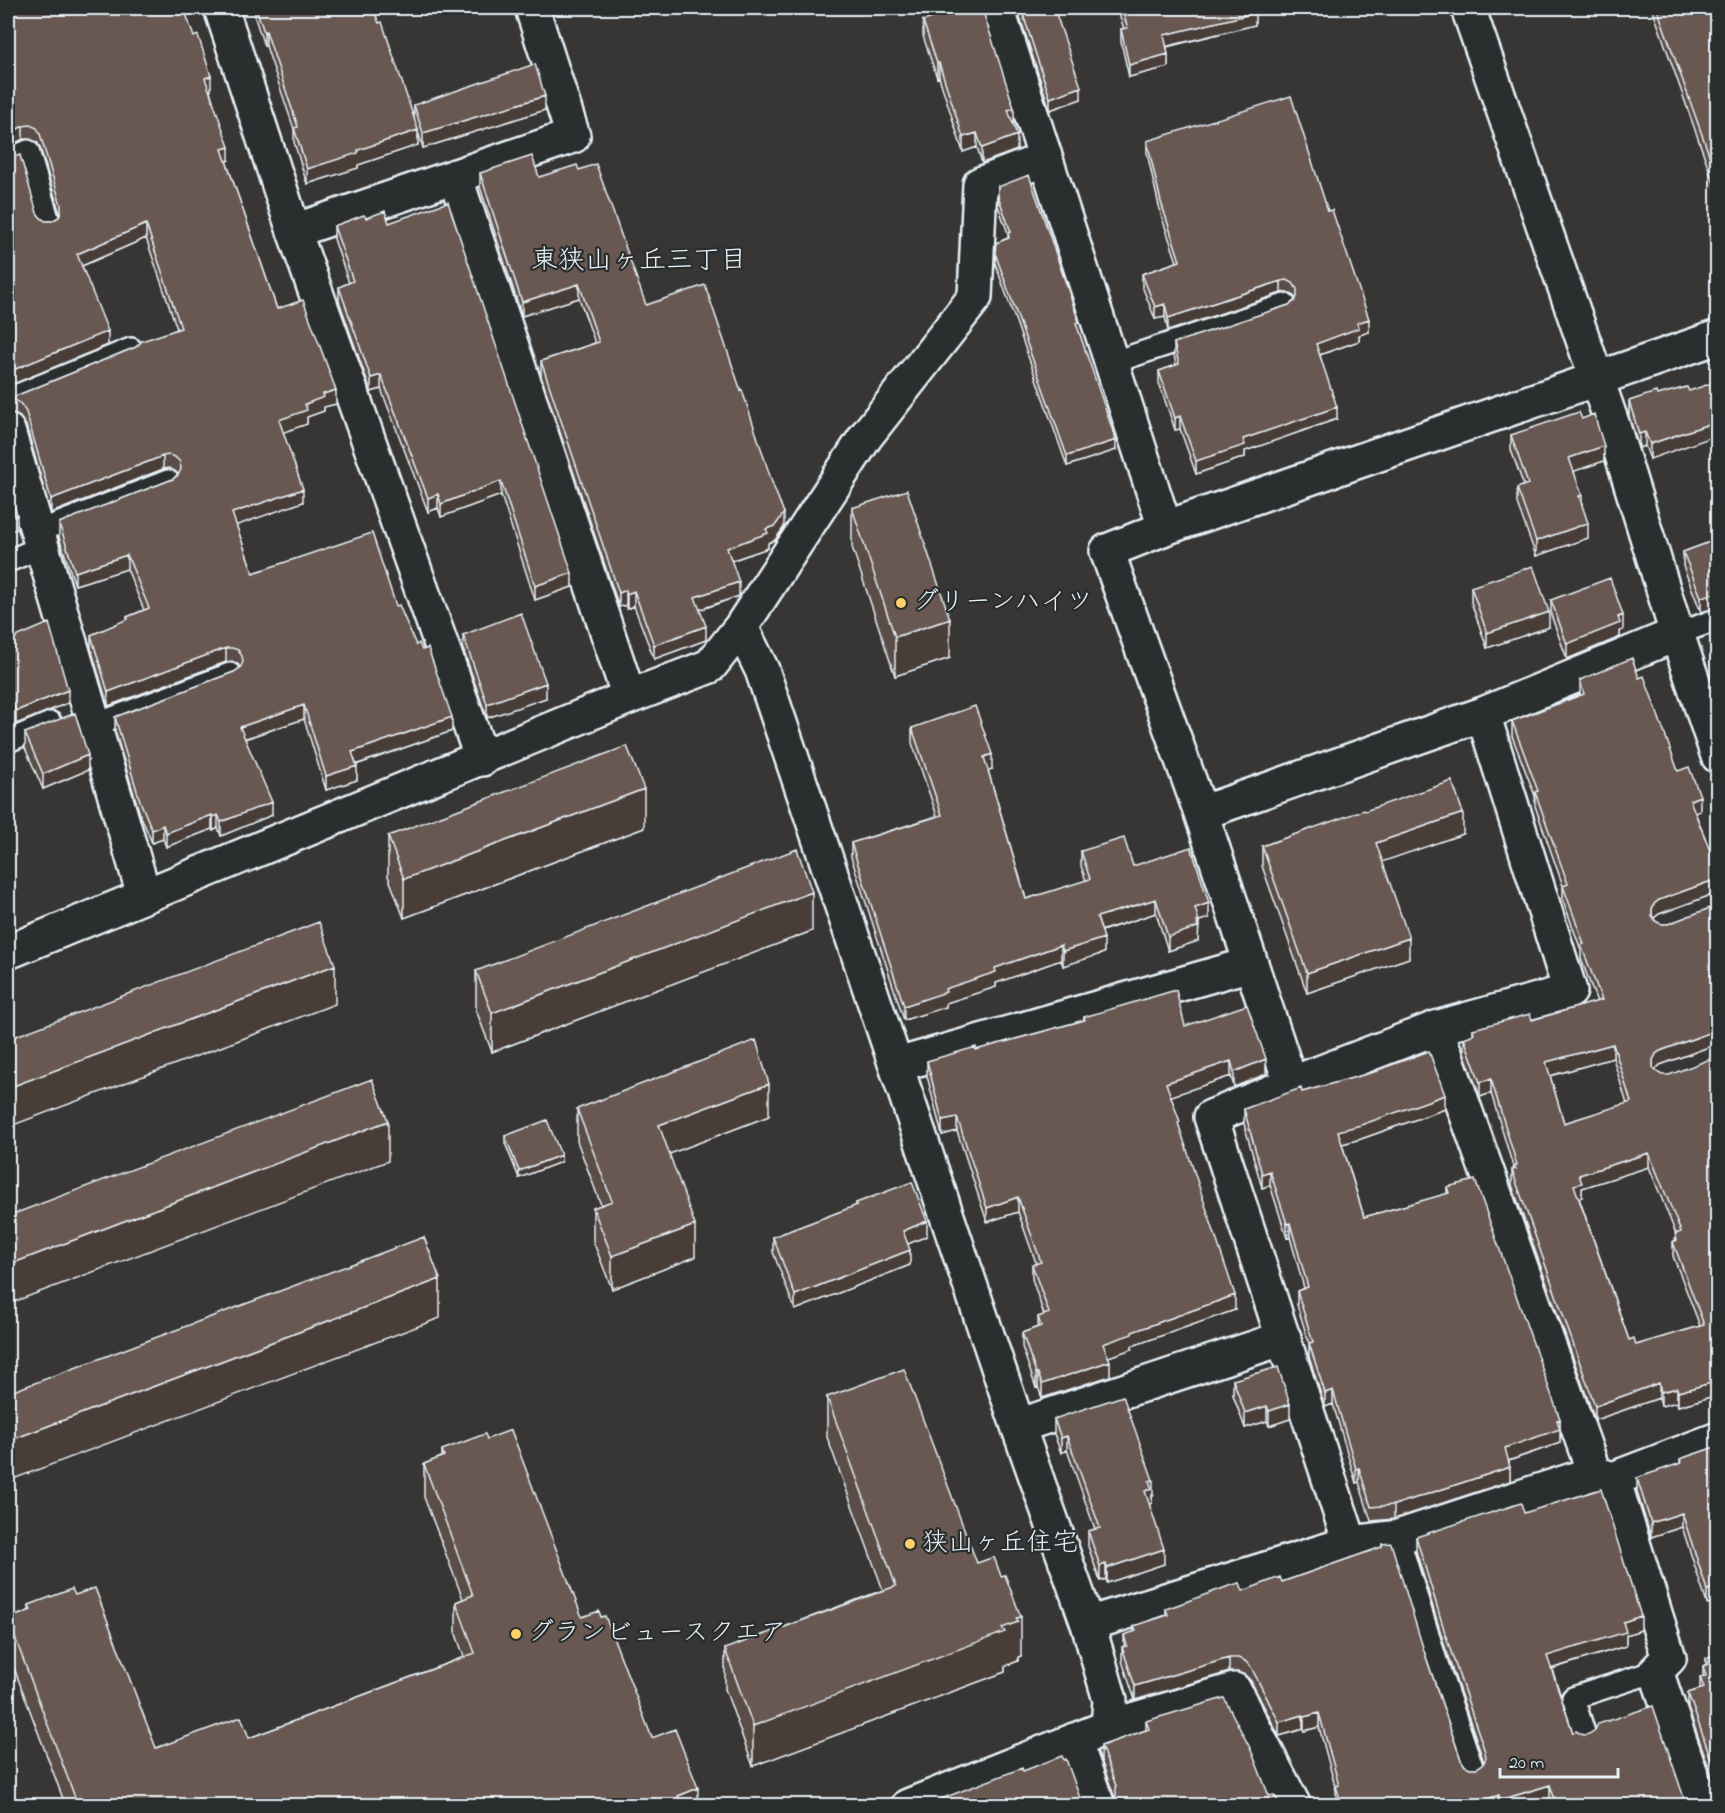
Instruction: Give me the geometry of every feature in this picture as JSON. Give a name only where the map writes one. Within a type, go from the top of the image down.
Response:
[{"type":"street","points":[[222,8],[294,231],[482,759]]},
{"type":"street","points":[[294,231],[573,136],[532,8]]},
{"type":"street","points":[[997,8],[1165,528]]},
{"type":"street","points":[[1468,8],[1613,426],[1677,634],[1718,756]]},
{"type":"street","points":[[8,952],[629,697],[710,666],[741,627],[866,436],[975,297],[980,184],[1046,159]]},
{"type":"street","points":[[455,176],[629,697]]},
{"type":"street","points":[[1291,1084],[1201,813],[1107,551],[1165,528],[1718,337]]},
{"type":"street","points":[[10,451],[39,539],[144,895]]},
{"type":"street","points":[[741,627],[762,670],[1018,1426],[1088,1624],[1110,1700],[1108,1727]]},
{"type":"street","points":[[1201,813],[1483,714],[1677,634]]},
{"type":"street","points":[[1350,1543],[1211,1117],[1436,1028],[1570,991],[1483,714]]},
{"type":"street","points":[[897,1065],[1251,964]]},
{"type":"street","points":[[1436,1028],[1604,1476],[1669,1658],[1656,1671],[1702,1806]]},
{"type":"street","points":[[1018,1426],[1284,1338]]},
{"type":"street","points":[[1088,1624],[1350,1543],[1398,1537],[1604,1476],[1718,1439]]},
{"type":"street","points":[[908,1806],[1108,1727],[1234,1690],[1294,1806]]},
{"type":"street","points":[[1074,1740],[1098,1806]]},
{"type":"lane","points":[[8,160],[28,152],[49,222]]},
{"type":"lane","points":[[1111,363],[1285,305]]},
{"type":"lane","points":[[8,399],[130,349]]},
{"type":"lane","points":[[8,561],[39,539],[168,481]]},
{"type":"lane","points":[[1677,634],[1718,619]]},
{"type":"lane","points":[[8,741],[230,674]]},
{"type":"lane","points":[[1398,1537],[1473,1770]]},
{"type":"lane","points":[[1585,1736],[1573,1698],[1656,1671]]},
{"type":"building","points":[[8,8],[184,8],[194,37],[198,35],[211,76],[205,78],[229,147],[222,149],[277,309],[303,300],[336,390],[305,404],[307,410],[279,420],[303,489],[232,513],[253,573],[372,533],[396,606],[399,605],[416,645],[419,643],[422,650],[428,648],[452,717],[352,752],[357,766],[326,776],[304,705],[240,727],[272,802],[221,822],[218,815],[213,817],[212,815],[166,833],[163,825],[152,830],[140,801],[115,717],[234,672],[243,662],[242,656],[238,650],[226,648],[108,692],[91,635],[149,608],[127,555],[75,572],[59,523],[173,479],[181,469],[180,462],[175,457],[163,456],[51,499],[26,412],[20,403],[8,399],[136,347],[142,341],[181,328],[146,224],[77,254],[108,331],[8,372],[8,159],[20,155],[40,217],[45,221],[52,221],[59,217],[61,205],[37,128],[30,125],[23,126],[8,134]]},
{"type":"building","points":[[256,8],[373,8],[379,23],[382,22],[418,130],[358,150],[358,153],[307,169],[294,128],[298,127]]},
{"type":"building","points":[[964,8],[982,8],[1014,108],[1008,110],[1017,135],[982,148],[977,133],[963,137],[923,21]]},
{"type":"building","points":[[1021,8],[1054,8],[1081,87],[1050,98]]},
{"type":"building","points":[[1121,8],[1254,8],[1255,13],[1164,35],[1168,54],[1129,65],[1121,29],[1128,28]]},
{"type":"building","points":[[1657,8],[1718,8],[1718,180]]},
{"type":"building","points":[[535,64],[545,96],[423,133],[414,105]]},
{"type":"building","points":[[1291,96],[1328,211],[1332,210],[1369,319],[1357,323],[1359,328],[1316,344],[1337,407],[1243,439],[1245,445],[1196,461],[1180,416],[1175,418],[1159,371],[1179,364],[1174,343],[1289,305],[1295,301],[1297,289],[1287,280],[1281,281],[1168,318],[1165,304],[1155,307],[1142,274],[1180,261],[1161,202],[1147,141]]},
{"type":"building","points":[[532,156],[539,177],[577,165],[579,170],[596,164],[646,305],[705,285],[784,513],[775,526],[766,529],[768,533],[727,548],[739,582],[695,597],[706,626],[654,645],[634,591],[627,594],[626,590],[619,593],[541,361],[599,342],[579,284],[522,302],[480,173]]},
{"type":"building","points":[[1029,175],[1116,440],[1067,456],[995,253],[996,243],[1009,238],[1008,233],[1011,232],[998,196],[998,187]]},
{"type":"building","points":[[448,202],[572,573],[535,586],[501,481],[441,504],[438,494],[428,498],[381,375],[371,378],[339,287],[353,281],[334,226],[364,215],[366,218],[385,211],[389,223]]},
{"type":"building","points":[[1718,381],[1718,421],[1650,444],[1645,432],[1639,434],[1629,401],[1656,392],[1657,395],[1687,387],[1689,391]]},
{"type":"building","points":[[1579,412],[1582,419],[1594,414],[1604,446],[1569,458],[1582,495],[1579,496],[1588,523],[1536,541],[1517,488],[1528,484],[1511,435]]},
{"type":"building","points":[[8,482],[17,515],[8,518]]},
{"type":"building","points":[[907,490],[950,619],[895,637],[852,508]]},
{"type":"building","points":[[1718,539],[1718,593],[1701,597],[1683,552]]},
{"type":"building","points":[[1533,566],[1549,612],[1487,633],[1471,587]]},
{"type":"building","points":[[1610,578],[1623,615],[1618,617],[1620,623],[1567,644],[1551,600]]},
{"type":"building","points":[[521,613],[546,683],[487,704],[463,635]]},
{"type":"building","points":[[1718,618],[1718,653],[1711,636],[1715,635],[1710,621]]},
{"type":"building","points":[[49,623],[68,690],[16,711],[8,692],[8,636],[9,640]]},
{"type":"building","points":[[1632,658],[1639,678],[1644,676],[1678,771],[1689,767],[1700,796],[1690,800],[1718,871],[1718,879],[1659,900],[1654,904],[1652,915],[1655,921],[1668,924],[1718,905],[1718,1030],[1660,1051],[1653,1060],[1653,1068],[1662,1075],[1669,1075],[1718,1056],[1718,1381],[1678,1392],[1677,1388],[1661,1392],[1659,1383],[1595,1406],[1512,1170],[1516,1169],[1514,1166],[1517,1165],[1491,1079],[1480,1082],[1464,1038],[1474,1034],[1473,1029],[1530,1014],[1532,1020],[1602,1000],[1581,945],[1584,944],[1563,886],[1568,884],[1535,792],[1538,791],[1512,721],[1584,694],[1580,680]],"holes":[[[1613,1044],[1631,1102],[1564,1123],[1546,1062]],[[1649,1153],[1681,1232],[1675,1234],[1677,1240],[1673,1242],[1704,1325],[1636,1345],[1634,1338],[1629,1340],[1574,1185],[1582,1183],[1579,1175]]]},
{"type":"building","points":[[975,706],[992,754],[984,757],[1026,899],[1090,879],[1081,851],[1124,838],[1133,866],[1191,847],[1209,903],[1195,908],[1199,921],[1197,922],[1198,927],[1168,937],[1156,899],[1097,917],[1104,938],[1063,951],[1061,945],[995,968],[996,972],[904,1006],[851,843],[942,815],[912,728]]},
{"type":"building","points":[[75,713],[88,755],[43,774],[25,733]]},
{"type":"building","points":[[627,746],[644,789],[404,879],[388,836]]},
{"type":"building","points":[[1452,781],[1463,813],[1376,843],[1409,938],[1307,973],[1262,846]]},
{"type":"building","points":[[797,849],[812,892],[492,1013],[476,971]]},
{"type":"building","points":[[319,922],[335,965],[8,1088],[8,1039]]},
{"type":"building","points":[[1176,990],[1185,1026],[1247,1005],[1266,1059],[1234,1072],[1231,1061],[1166,1083],[1235,1295],[1103,1344],[1110,1361],[1042,1384],[1022,1333],[1041,1326],[1038,1317],[1049,1313],[1032,1265],[1041,1262],[1018,1197],[987,1208],[957,1117],[942,1120],[927,1061],[1085,1020],[1084,1017]]},
{"type":"building","points":[[756,1040],[769,1084],[659,1125],[695,1225],[612,1256],[593,1208],[612,1201],[577,1109]]},
{"type":"building","points":[[1429,1051],[1445,1095],[1338,1131],[1364,1217],[1449,1193],[1447,1187],[1475,1180],[1560,1419],[1557,1420],[1560,1429],[1505,1448],[1510,1467],[1394,1505],[1371,1507],[1359,1468],[1356,1469],[1333,1390],[1325,1393],[1309,1343],[1313,1342],[1297,1291],[1308,1287],[1290,1223],[1287,1224],[1270,1171],[1262,1174],[1244,1109],[1301,1088],[1302,1092],[1378,1071]]},
{"type":"building","points":[[372,1079],[388,1121],[8,1265],[8,1216]]},
{"type":"building","points":[[547,1120],[561,1155],[519,1171],[505,1136]]},
{"type":"building","points":[[912,1182],[927,1221],[903,1231],[910,1250],[795,1295],[773,1237]]},
{"type":"building","points":[[424,1237],[440,1279],[8,1441],[8,1393]]},
{"type":"building","points":[[1278,1367],[1290,1404],[1269,1411],[1267,1406],[1245,1413],[1233,1380]]},
{"type":"building","name":"狭山ヶ丘住宅","points":[[904,1369],[977,1563],[994,1557],[1001,1576],[1005,1575],[1021,1617],[1016,1618],[1018,1622],[1002,1628],[1005,1632],[753,1726],[725,1649],[896,1586],[827,1397]]},
{"type":"building","points":[[1123,1396],[1153,1480],[1149,1481],[1152,1489],[1145,1491],[1164,1549],[1107,1568],[1106,1564],[1100,1566],[1088,1531],[1100,1528],[1067,1436],[1061,1438],[1054,1419]]},
{"type":"building","name":"グランビュースクエア","points":[[511,1430],[582,1617],[599,1611],[601,1617],[605,1616],[652,1738],[675,1729],[698,1788],[678,1796],[681,1803],[674,1806],[60,1806],[76,1800],[8,1619],[31,1610],[29,1605],[72,1589],[75,1595],[95,1588],[156,1748],[241,1717],[249,1738],[475,1653],[456,1602],[473,1595],[424,1464],[444,1456],[442,1450],[485,1434],[487,1439]]},
{"type":"building","points":[[1718,1446],[1718,1587],[1707,1590],[1682,1513],[1651,1523],[1637,1478],[1681,1463],[1680,1459]]},
{"type":"building","points":[[1601,1489],[1641,1616],[1623,1622],[1626,1632],[1547,1656],[1573,1733],[1576,1731],[1583,1735],[1589,1734],[1598,1724],[1653,1706],[1684,1798],[1689,1806],[1557,1806],[1550,1785],[1500,1800],[1499,1795],[1465,1806],[1342,1806],[1336,1786],[1339,1785],[1319,1713],[1279,1722],[1251,1667],[1245,1661],[1229,1658],[1135,1686],[1122,1647],[1127,1646],[1124,1635],[1136,1631],[1134,1626],[1168,1615],[1166,1609],[1229,1586],[1240,1583],[1243,1591],[1280,1577],[1282,1582],[1382,1547],[1382,1544],[1391,1543],[1461,1760],[1465,1766],[1477,1768],[1486,1758],[1485,1752],[1449,1646],[1416,1537],[1521,1503],[1524,1513]]},
{"type":"building","points":[[1718,1654],[1718,1779],[1688,1693],[1704,1688],[1700,1677],[1706,1676],[1703,1666],[1708,1664],[1706,1658]]},
{"type":"building","points":[[1224,1698],[1251,1750],[1269,1796],[1274,1795],[1282,1806],[1110,1806],[1116,1795],[1116,1786],[1101,1746],[1149,1729],[1146,1721]]},
{"type":"building","points":[[1062,1756],[1064,1760],[1066,1759],[1085,1806],[936,1806],[938,1800],[1022,1768],[1023,1771]]},
{"type":"place","name":"グリーンハイツ","points":[[901,603]]},
{"type":"place","name":"狭山ヶ丘住宅","points":[[910,1544]]},
{"type":"place","name":"グランビュースクエア","points":[[516,1634]]},
{"type":"district","name":"東狭山ヶ丘三丁目","points":[[639,261]]}]
